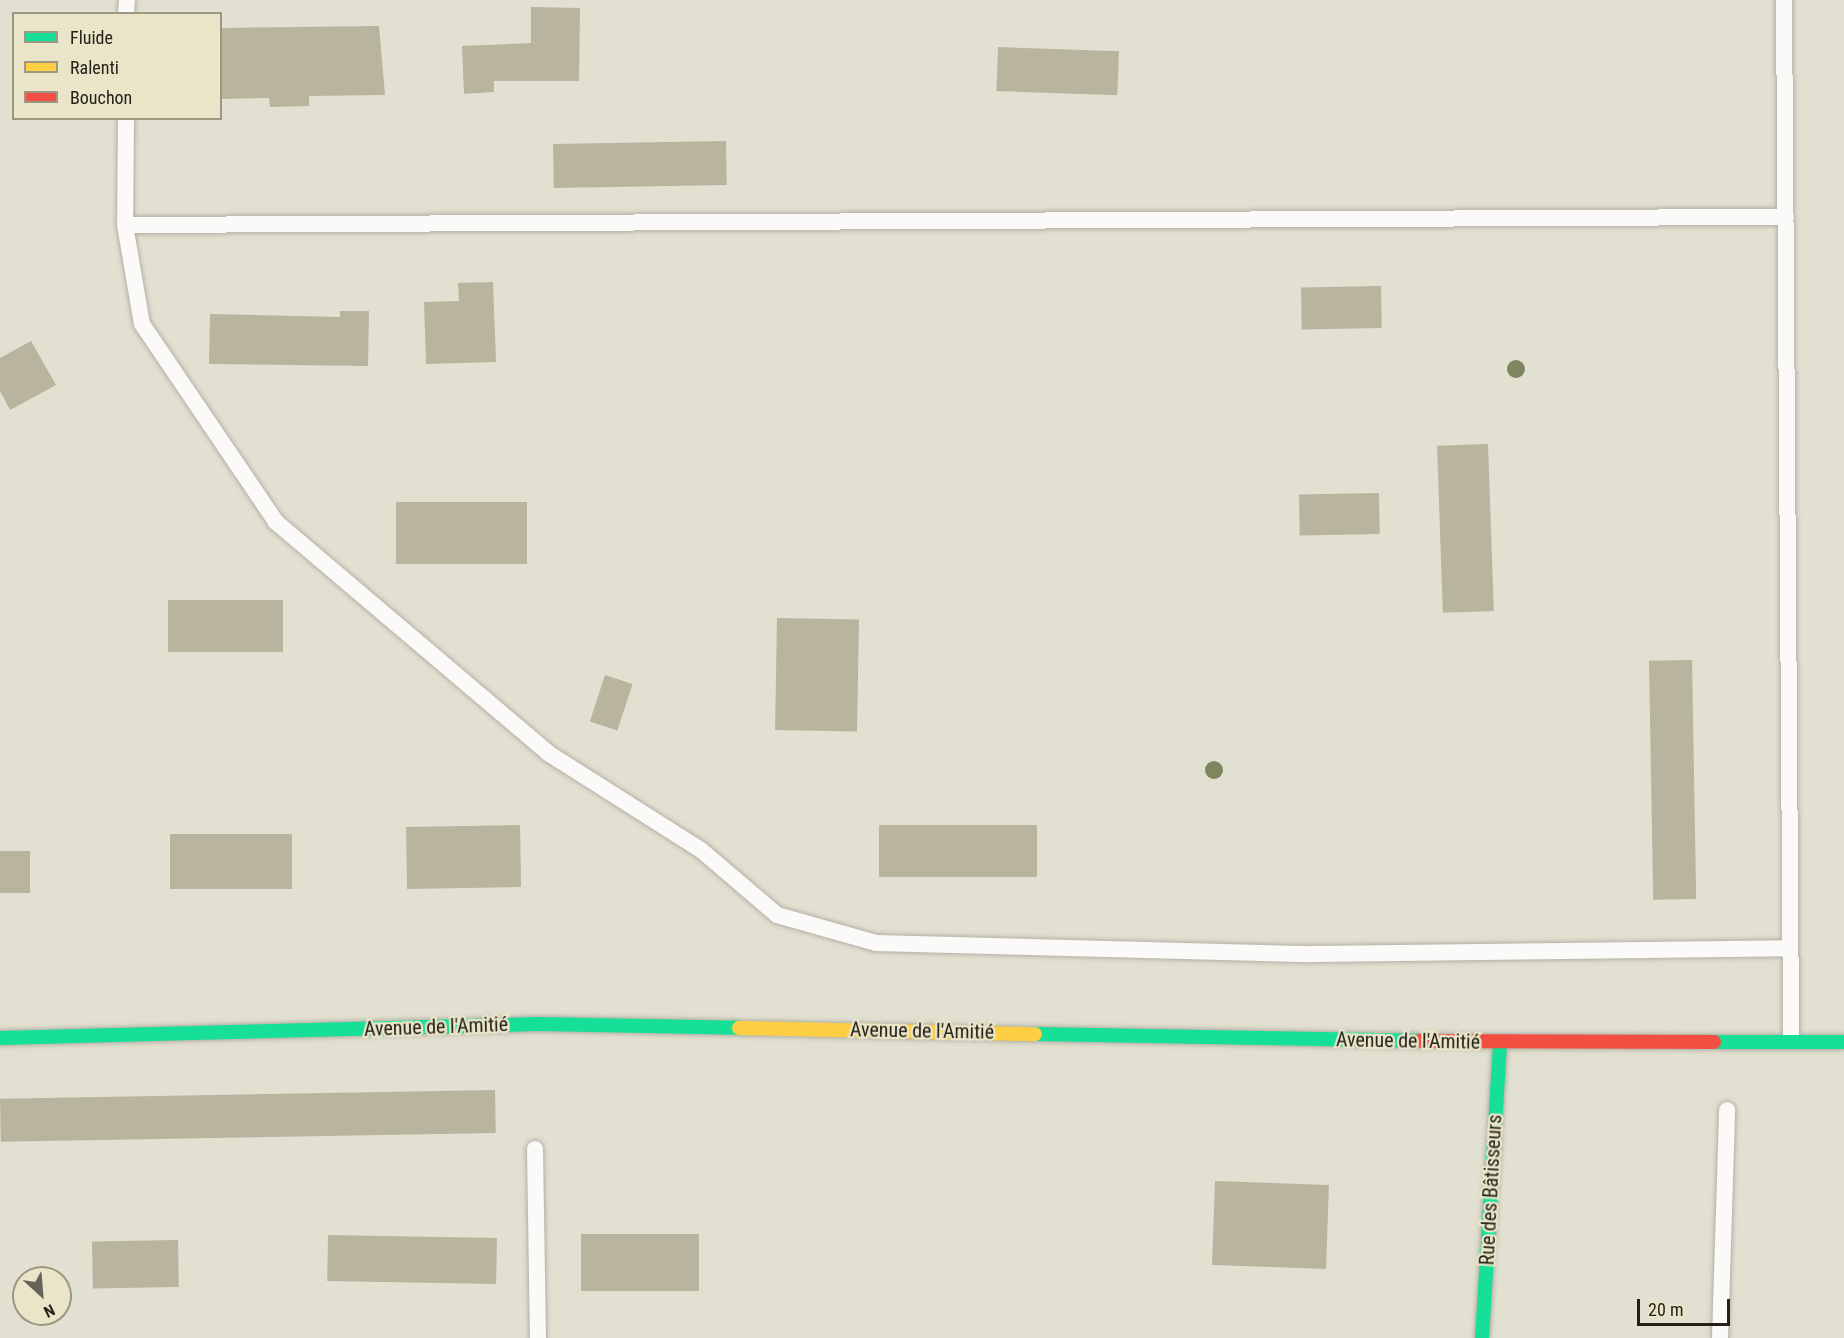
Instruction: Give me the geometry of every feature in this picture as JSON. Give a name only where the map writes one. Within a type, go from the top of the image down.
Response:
[{"type":"main road","name":"Avenue de l'Amitié","points":[[0,1038],[538,1024],[1500,1043],[1844,1042]]},
{"type":"main road","name":"Rue des Bâtisseurs","points":[[1482,1338],[1500,1043]]},
{"type":"lane","points":[[1784,0],[1791,1041]]},
{"type":"lane","points":[[126,120],[125,225],[142,324],[276,522],[548,753],[701,850],[777,915],[876,943],[1310,954],[1790,948]]},
{"type":"lane","points":[[125,225],[1786,217]]},
{"type":"lane","points":[[1720,1338],[1727,1110]]},
{"type":"lane","points":[[535,1149],[538,1338]]},
{"type":"building","points":[[531,7],[580,8],[579,81],[494,81],[494,92],[464,94],[462,46],[531,43]]},
{"type":"building","points":[[379,26],[385,95],[309,96],[309,106],[270,107],[269,98],[222,99],[222,28]]},
{"type":"building","points":[[998,47],[1119,51],[1117,95],[996,91]]},
{"type":"building","points":[[726,141],[727,185],[554,188],[553,144]]},
{"type":"building","points":[[493,282],[496,362],[426,364],[424,302],[459,301],[458,283]]},
{"type":"building","points":[[1381,286],[1382,328],[1302,329],[1301,287]]},
{"type":"building","points":[[340,311],[369,311],[368,366],[209,364],[210,314],[340,317]]},
{"type":"building","points":[[31,341],[56,385],[10,410],[0,391],[0,358]]},
{"type":"building","points":[[1488,444],[1494,611],[1443,613],[1437,446]]},
{"type":"building","points":[[1379,493],[1380,534],[1300,535],[1299,494]]},
{"type":"building","points":[[396,502],[527,502],[527,564],[396,564]]},
{"type":"building","points":[[168,600],[283,600],[283,652],[168,652]]},
{"type":"building","points":[[777,618],[859,619],[857,731],[775,730]]},
{"type":"building","points":[[1692,660],[1696,899],[1653,900],[1649,661]]},
{"type":"building","points":[[605,675],[633,684],[617,731],[590,722]]},
{"type":"building","points":[[520,825],[521,887],[407,889],[406,827]]},
{"type":"building","points":[[879,825],[1037,825],[1037,877],[879,877]]},
{"type":"building","points":[[170,834],[292,834],[292,889],[170,889]]},
{"type":"building","points":[[0,851],[30,851],[30,893],[0,893]]},
{"type":"building","points":[[495,1090],[496,1133],[1,1142],[0,1099]]},
{"type":"building","points":[[1215,1181],[1329,1185],[1326,1269],[1212,1265]]},
{"type":"building","points":[[581,1234],[699,1234],[699,1291],[581,1291]]},
{"type":"building","points":[[328,1235],[497,1238],[496,1284],[327,1281]]},
{"type":"building","points":[[178,1240],[179,1287],[93,1288],[92,1242]]},
{"type":"traffic: fast","points":[[0,1038],[538,1024],[739,1028]]},
{"type":"traffic: fast","points":[[1035,1034],[1419,1041]]},
{"type":"traffic: fast","points":[[1714,1042],[1844,1042]]},
{"type":"traffic: fast","points":[[1482,1338],[1500,1043]]},
{"type":"traffic: slow","points":[[739,1028],[1035,1034]]},
{"type":"traffic: jam","points":[[1419,1041],[1714,1042]]}]
